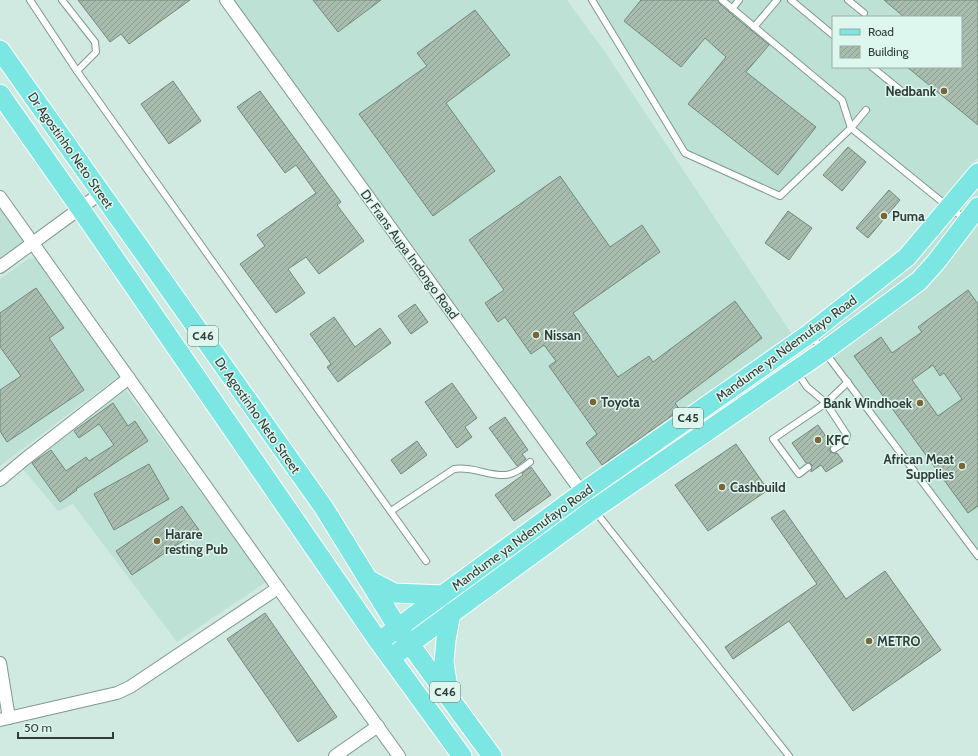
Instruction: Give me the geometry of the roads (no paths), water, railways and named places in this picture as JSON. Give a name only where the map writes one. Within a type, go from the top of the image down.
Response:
[{"type":"main road","name":"Dr Agostinho Neto Street","points":[[0,50],[324,508],[398,628]]},
{"type":"main road","name":"Dr Agostinho Neto Street","points":[[0,94],[379,642]]},
{"type":"main road","name":"Mandume ya Ndemufayo Road","points":[[379,642],[582,493],[809,334],[907,257],[978,173]]},
{"type":"main road","name":"Mandume ya Ndemufayo Road","points":[[391,658],[594,509],[824,351],[919,281],[936,262],[973,214]]},
{"type":"main road","points":[[368,580],[394,593],[443,595]]},
{"type":"main road","points":[[450,699],[444,662],[451,613]]},
{"type":"main road","name":"C46","points":[[398,628],[492,756]]},
{"type":"main road","name":"C46","points":[[379,642],[462,756]]},
{"type":"street","name":"Dr Frans Aupa Indongo Road","points":[[226,0],[594,509]]},
{"type":"street","points":[[0,267],[101,193]]},
{"type":"street","points":[[0,197],[32,244],[399,756]]},
{"type":"street","points":[[0,480],[129,378]]},
{"type":"street","points":[[0,663],[4,719],[117,692],[130,687],[278,588]]},
{"type":"street","points":[[335,756],[378,726]]},
{"type":"lane","points":[[30,0],[77,71],[426,561]]},
{"type":"lane","points":[[62,0],[95,42],[96,52],[77,71]]},
{"type":"lane","points":[[592,0],[684,153],[780,196],[850,128],[866,110]]},
{"type":"lane","points":[[722,0],[842,100],[850,128],[949,208],[973,214]]},
{"type":"lane","points":[[732,9],[739,0]]},
{"type":"lane","points":[[754,27],[777,0]]},
{"type":"lane","points":[[792,0],[832,33]]},
{"type":"lane","points":[[848,0],[864,13]]},
{"type":"lane","points":[[873,68],[904,93]]},
{"type":"lane","points":[[809,334],[848,382],[978,556]]},
{"type":"lane","points":[[796,370],[807,387],[826,403],[846,435],[845,442],[834,449]]},
{"type":"lane","points":[[808,467],[799,474],[774,439],[826,403],[848,382]]},
{"type":"lane","points":[[391,512],[454,468],[463,467],[506,475],[530,462]]},
{"type":"lane","points":[[594,509],[789,756]]},
{"type":"place","name":"Nedbank","points":[[944,91]]},
{"type":"place","name":"Puma","points":[[884,216]]},
{"type":"place","name":"Nissan","points":[[536,335]]},
{"type":"place","name":"Toyota","points":[[593,402]]},
{"type":"place","name":"Bank Windhoek","points":[[920,403]]},
{"type":"place","name":"KFC","points":[[818,440]]},
{"type":"place","name":"African Meat Supplies","points":[[962,466]]},
{"type":"place","name":"Cashbuild","points":[[722,487]]},
{"type":"place","name":"Harare resting Pub","points":[[157,541]]},
{"type":"place","name":"METRO","points":[[869,641]]}]
